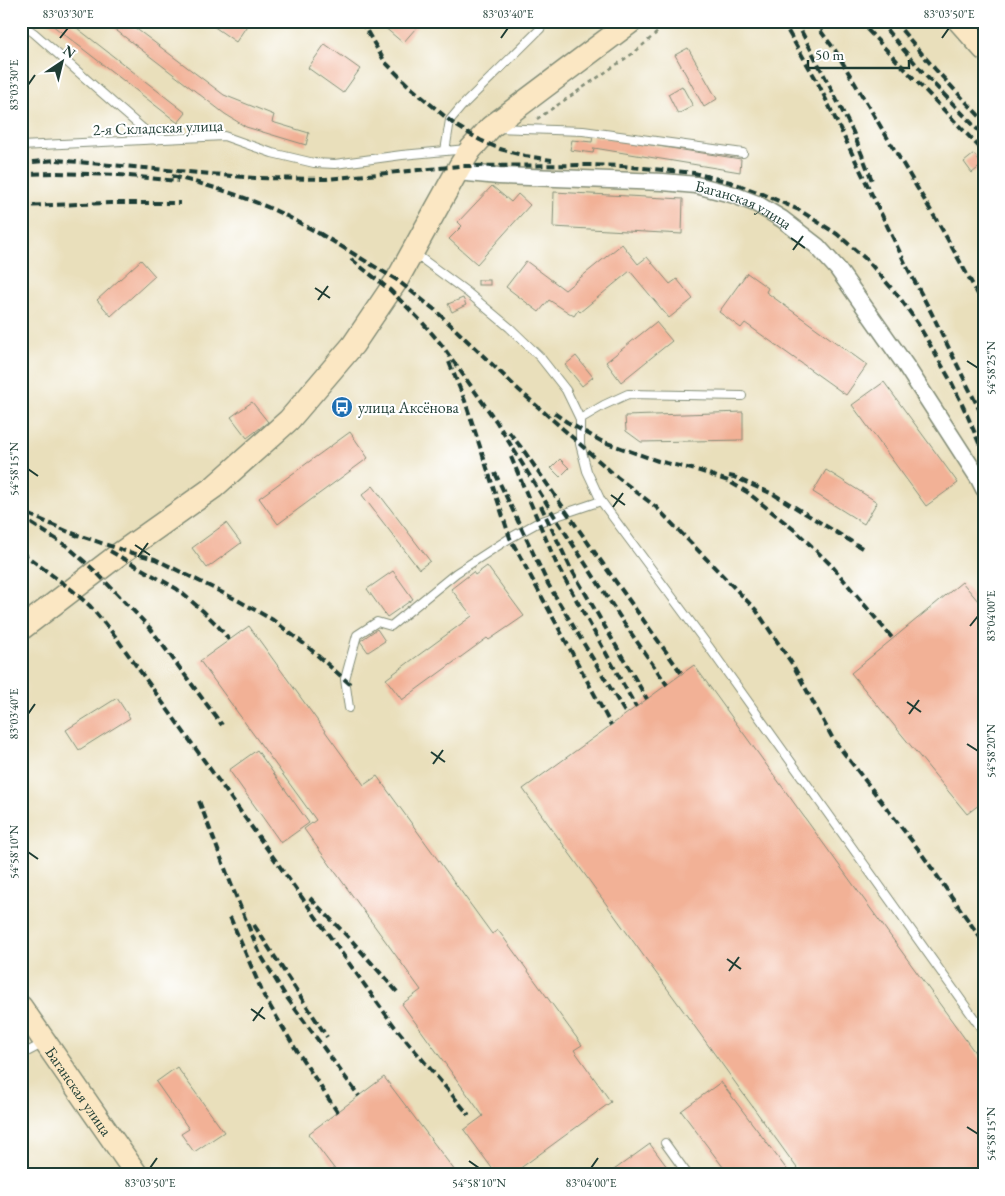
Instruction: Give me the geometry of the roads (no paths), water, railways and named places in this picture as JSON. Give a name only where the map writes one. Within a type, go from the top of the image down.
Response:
[{"type":"street","points":[[21,630],[118,555],[214,488],[289,420],[353,345],[397,280],[471,149],[491,127],[632,21]]},
{"type":"street","points":[[959,21],[984,49]]},
{"type":"street","name":"Баганская улица","points":[[457,172],[499,176],[696,185],[731,194],[757,204],[782,219],[817,246],[837,268],[906,366],[984,489]]},
{"type":"street","name":"Баганская улица","points":[[21,1007],[137,1175]]},
{"type":"lane","points":[[445,151],[450,120],[460,107],[540,29],[545,21]]},
{"type":"lane","points":[[21,24],[34,33],[156,140]]},
{"type":"lane","points":[[491,127],[583,131],[743,152]]},
{"type":"lane","name":"2-я Складская улица","points":[[21,146],[224,136],[272,153],[314,163],[334,164],[402,155],[471,149]]},
{"type":"lane","points":[[412,252],[510,328],[540,357],[566,390],[580,419],[580,444],[587,471],[602,501],[984,1032]]},
{"type":"lane","points":[[580,419],[628,394],[742,396]]},
{"type":"lane","points":[[348,708],[345,679],[358,635],[377,622],[391,626],[456,573],[522,530],[539,522],[602,501]]},
{"type":"lane","points":[[21,1055],[45,1042]]},
{"type":"lane","points":[[665,1143],[688,1175]]},
{"type":"railway","points":[[361,21],[385,62],[409,86],[455,125],[500,149],[525,156],[552,160]]},
{"type":"railway","points":[[782,21],[817,81],[908,269],[984,419]]},
{"type":"railway","points":[[796,21],[853,132],[873,183]]},
{"type":"railway","points":[[813,21],[835,50],[943,231],[984,305]]},
{"type":"railway","points":[[859,21],[984,152]]},
{"type":"railway","points":[[879,21],[927,77],[984,136]]},
{"type":"railway","points":[[894,21],[935,69],[984,121]]},
{"type":"railway","points":[[21,163],[56,160],[255,178],[326,179],[460,166],[589,165],[622,166],[694,173],[730,182],[799,210],[837,234],[867,260],[900,298],[918,324],[952,383],[984,455]]},
{"type":"railway","points":[[21,174],[119,175],[178,181]]},
{"type":"railway","points":[[172,176],[252,201],[283,214],[324,237]]},
{"type":"railway","points":[[21,206],[180,203]]},
{"type":"railway","points":[[319,233],[397,280],[435,310],[519,390],[617,477],[656,507],[756,610],[793,665],[833,739],[919,850],[984,943]]},
{"type":"railway","points":[[351,259],[390,290],[441,344],[496,421],[555,517],[667,685]]},
{"type":"railway","points":[[449,362],[465,401],[510,538],[611,725]]},
{"type":"railway","points":[[554,413],[601,441],[658,461],[700,471],[728,481],[747,492],[797,532],[832,566],[893,639]]},
{"type":"railway","points":[[509,432],[682,674]]},
{"type":"railway","points":[[511,457],[557,565],[636,707]]},
{"type":"railway","points":[[495,473],[548,584],[626,714]]},
{"type":"railway","points":[[729,476],[775,495],[862,548]]},
{"type":"railway","points":[[541,506],[570,567],[647,699]]},
{"type":"railway","points":[[28,514],[78,536]]},
{"type":"railway","points":[[21,517],[67,546],[96,572],[150,628],[222,725]]},
{"type":"railway","points":[[72,533],[155,559],[239,601],[273,620],[308,647],[351,685]]},
{"type":"railway","points":[[110,551],[177,589],[203,611],[229,640]]},
{"type":"railway","points":[[21,552],[72,590],[90,606],[115,636],[395,1027],[469,1115]]},
{"type":"railway","points":[[199,801],[260,954],[285,995],[359,1096]]},
{"type":"railway","points":[[310,898],[353,942],[399,994]]},
{"type":"railway","points":[[230,917],[264,996],[295,1048],[338,1113]]},
{"type":"railway","points":[[254,925],[327,1037]]},
{"type":"place","name":"улица Аксёнова","points":[[342,407]]}]
